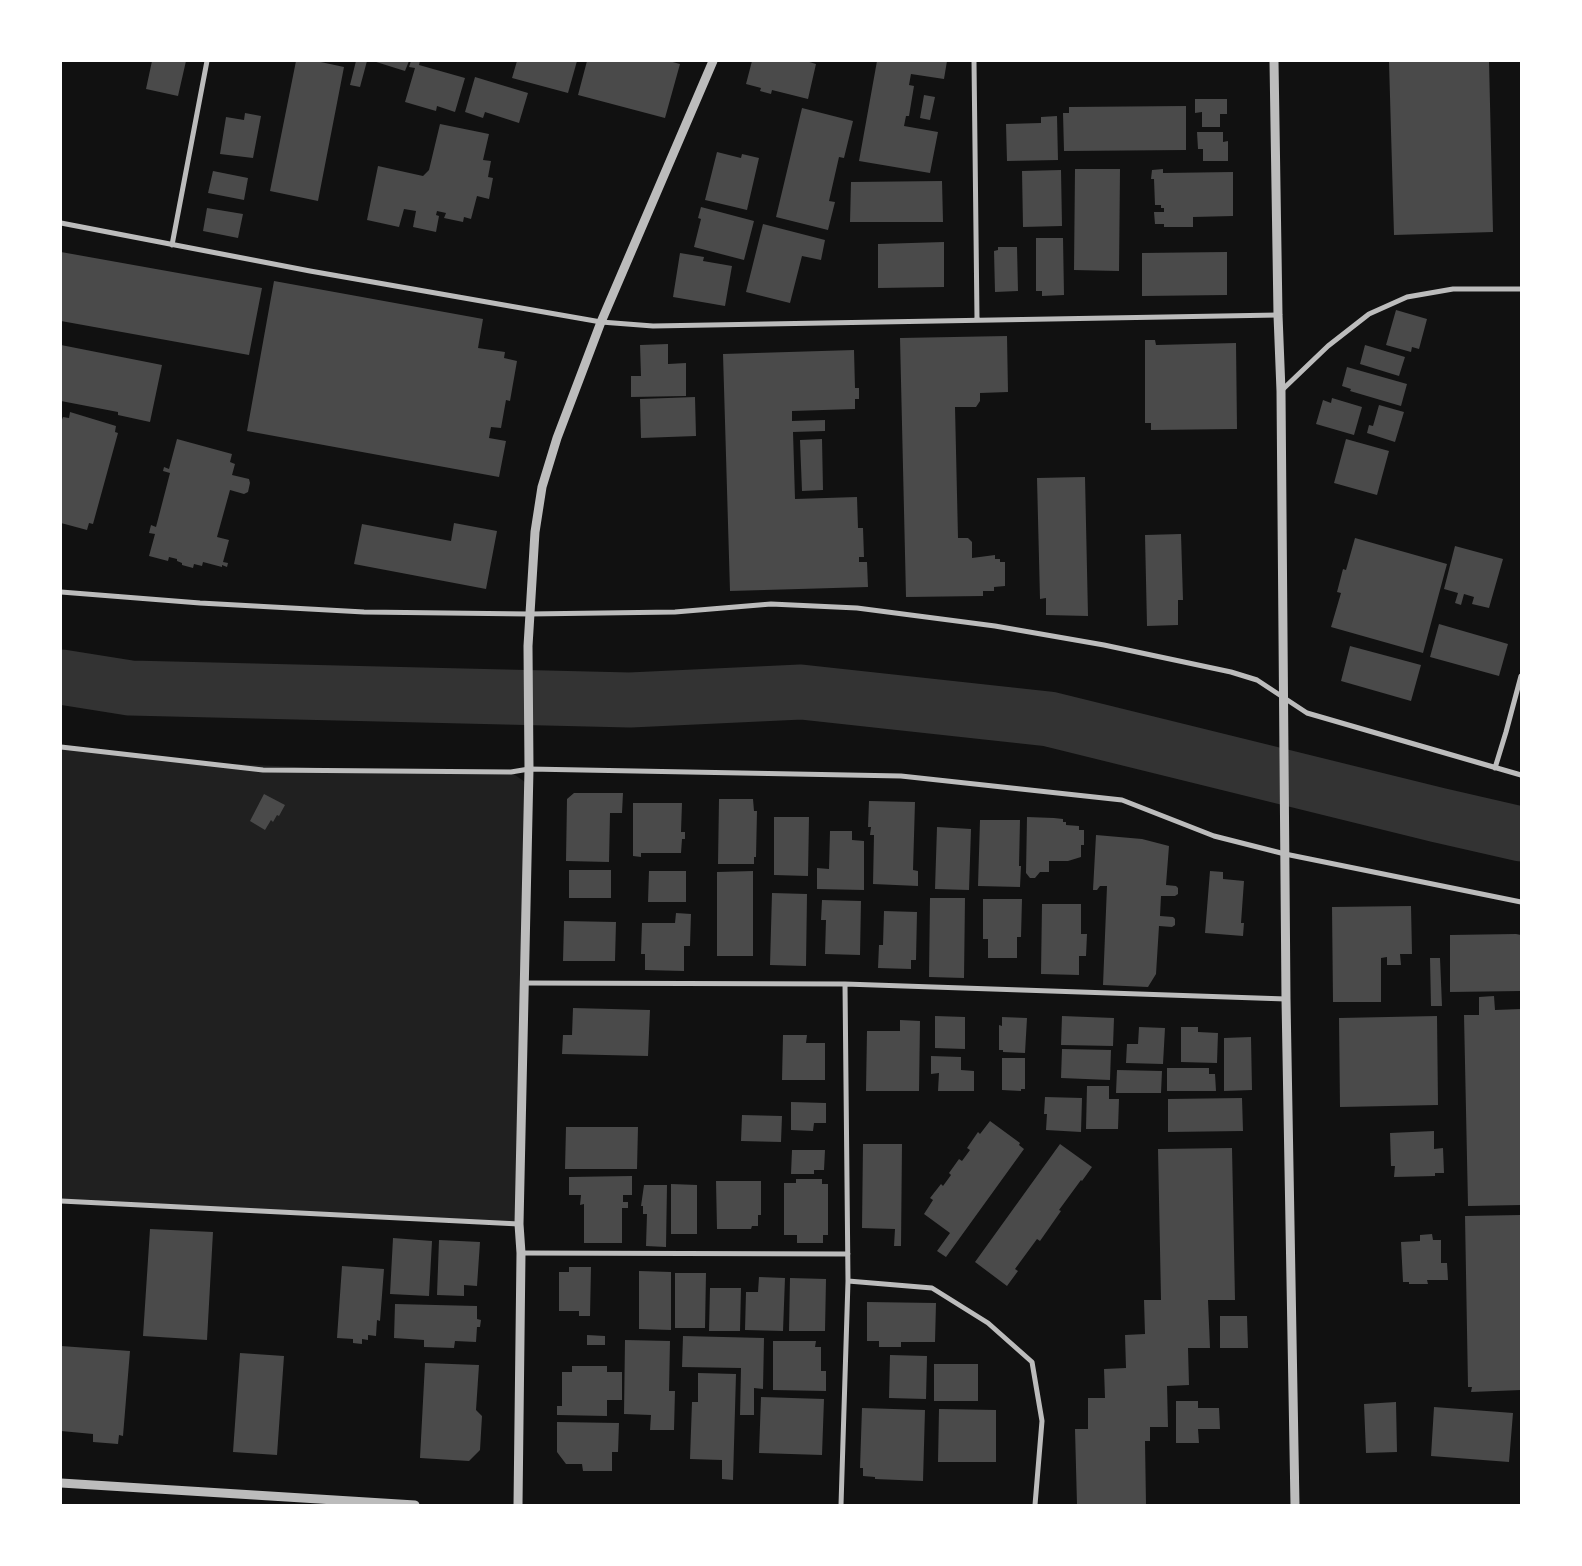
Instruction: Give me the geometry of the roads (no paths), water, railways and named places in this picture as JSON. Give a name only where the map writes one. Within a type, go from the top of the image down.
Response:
[{"type":"street","points":[[172,245],[207,61]]},
{"type":"street","points":[[518,1505],[523,983],[529,770],[528,646],[534,532],[542,487],[557,438],[602,322],[713,61]]},
{"type":"street","points":[[974,61],[977,319]]},
{"type":"street","points":[[1274,61],[1281,391],[1286,999],[1295,1505]]},
{"type":"street","points":[[61,223],[310,271],[602,322],[653,326],[1278,315]]},
{"type":"street","points":[[1281,391],[1328,346],[1369,314],[1407,297],[1453,289],[1521,290]]},
{"type":"street","points":[[61,592],[180,602],[364,612],[530,614],[675,612],[771,604],[856,608],[995,626],[1104,645],[1231,672],[1257,680],[1307,712],[1521,776]]},
{"type":"street","points":[[1494,768],[1521,676]]},
{"type":"street","points":[[61,747],[263,770],[511,772],[529,770],[901,776],[1122,800],[1214,836],[1285,854],[1521,902]]},
{"type":"street","points":[[523,983],[845,984],[1286,999]]},
{"type":"street","points":[[842,1505],[848,1281],[845,984]]},
{"type":"street","points":[[61,1201],[520,1224]]},
{"type":"street","points":[[521,1253],[848,1254]]},
{"type":"street","points":[[848,1281],[932,1288],[988,1323],[1032,1362],[1042,1421],[1035,1505]]},
{"type":"street","points":[[61,1483],[415,1505]]},
{"type":"waterway","points":[[61,677],[130,688],[630,700],[801,692],[1049,719],[1521,834]]}]
